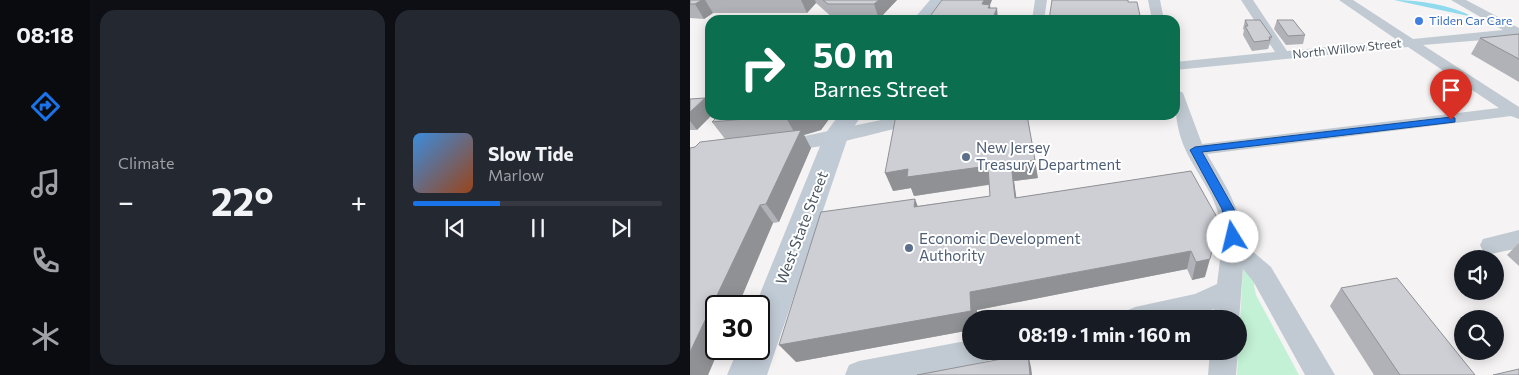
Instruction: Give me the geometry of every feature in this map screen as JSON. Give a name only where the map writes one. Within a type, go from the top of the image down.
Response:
[{"type":"street","points":[[925,15],[938,0]]},
{"type":"street","points":[[1039,15],[1041,0]]},
{"type":"street","points":[[1154,0],[1157,15]]},
{"type":"street","points":[[1247,0],[1284,56]]},
{"type":"street","points":[[1345,0],[1517,113]]},
{"type":"street","points":[[1457,0],[1519,32]]},
{"type":"street","name":"North Willow Street","points":[[1180,66],[1519,32]]},
{"type":"street","points":[[1180,107],[1195,150],[1228,209],[1232,226],[1233,248],[1227,310]]},
{"type":"street","points":[[1195,150],[1517,113]]},
{"type":"street","points":[[768,147],[797,144],[844,125],[886,120]]},
{"type":"street","name":"West State Street","points":[[770,316],[844,125]]},
{"type":"street","points":[[1491,245],[1519,239]]},
{"type":"street","points":[[1233,248],[1252,262],[1262,274],[1321,375]]},
{"type":"street","points":[[1177,310],[1210,301],[1229,290]]},
{"type":"street","points":[[859,375],[962,355]]},
{"type":"street","points":[[747,375],[753,360]]},
{"type":"street","points":[[1222,375],[1223,360]]},
{"type":"green space","points":[[1243,269],[1255,279],[1256,295],[1299,375],[1237,375],[1238,360],[1247,360],[1247,310],[1241,310]]},
{"type":"water","points":[[1394,0],[1435,4],[1455,9],[1473,17]]},
{"type":"building","points":[[690,0],[702,0],[695,4],[690,4]]},
{"type":"building","points":[[823,0],[879,0],[874,4],[828,4]]},
{"type":"building","points":[[942,0],[984,0],[982,4],[990,5],[988,8],[997,8],[994,15],[931,15]]},
{"type":"building","points":[[1052,0],[1128,0],[1128,2],[1137,2],[1140,15],[1050,15]]},
{"type":"building","points":[[1245,20],[1260,20],[1272,37],[1269,37],[1270,40],[1254,42],[1245,26],[1248,26]]},
{"type":"building","points":[[1277,20],[1293,20],[1305,35],[1288,36]]},
{"type":"building","points":[[1519,34],[1519,59],[1480,38]]},
{"type":"building","points":[[705,98],[690,112],[690,99]]},
{"type":"building","points":[[714,120],[734,120],[712,122]]},
{"type":"building","points":[[895,120],[1028,120],[1035,160],[1011,163],[1015,198],[1191,171],[1219,221],[1210,259],[1196,262],[1191,251],[970,292],[971,310],[962,310],[962,313],[779,345],[821,212],[915,199],[914,207],[990,196],[988,166],[907,177],[908,169],[885,173]]},
{"type":"building","points":[[801,130],[766,204],[760,205],[717,295],[705,295],[705,320],[690,352],[690,148],[695,147],[700,142]]},
{"type":"building","points":[[1397,278],[1454,349],[1454,360],[1463,360],[1475,375],[1400,375],[1341,288]]},
{"type":"building","points":[[996,360],[1029,360],[1030,375],[917,375]]},
{"type":"building","points":[[1519,369],[1519,375],[1493,375]]},
{"type":"place","name":"Tilden Car Care","points":[[1419,21]]},
{"type":"place","name":"New Jersey Treasury Department","points":[[966,157]]},
{"type":"place","name":"Economic Development Authority","points":[[909,248]]},
{"type":"route","points":[[1233,237],[1228,209],[1195,150],[1451,120]]}]
